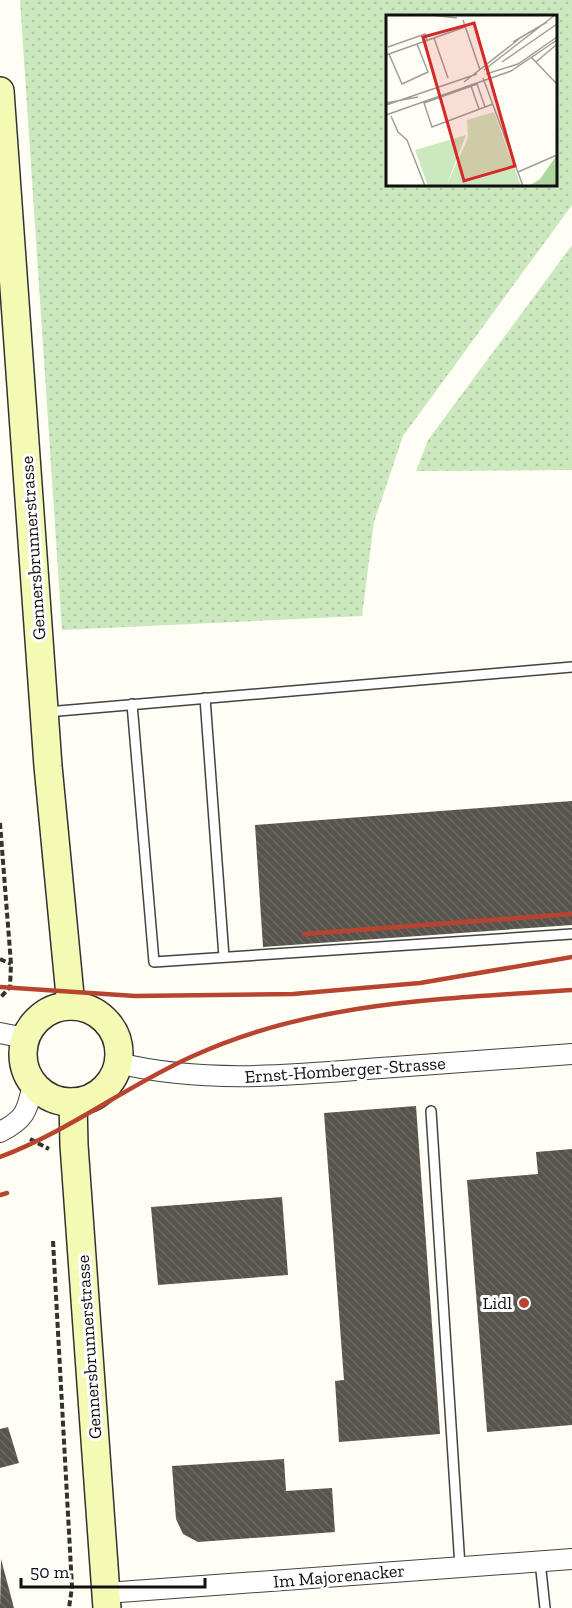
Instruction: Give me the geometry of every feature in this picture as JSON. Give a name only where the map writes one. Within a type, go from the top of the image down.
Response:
[{"type":"street","name":"Gennersbrunnerstrasse","points":[[0,90],[44,712],[71,1006]]},
{"type":"street","points":[[71,1006],[85,1008],[108,1023],[119,1049],[118,1063],[112,1078],[102,1090],[88,1098],[73,1102],[58,1100],[44,1094],[33,1084],[13,1035],[32,1025],[43,1014],[57,1008],[71,1006]]},
{"type":"street","name":"Ernst-Homberger-Strasse","points":[[118,1063],[161,1072],[226,1077],[295,1075],[572,1054]]},
{"type":"street","points":[[0,1132],[16,1124],[27,1112],[33,1084]]},
{"type":"street","name":"Gennersbrunnerstrasse","points":[[73,1102],[104,1603]]},
{"type":"street","name":"Im Majorenacker","points":[[104,1603],[460,1567],[572,1559]]},
{"type":"lane","points":[[44,712],[572,668]]},
{"type":"lane","points":[[205,698],[224,957]]},
{"type":"lane","points":[[132,704],[154,962],[572,934]]},
{"type":"lane","points":[[431,1111],[460,1567]]},
{"type":"lane","points":[[540,1562],[545,1608]]},
{"type":"path","points":[[0,823],[11,964],[10,987],[0,998]]},
{"type":"path","points":[[0,959],[11,964]]},
{"type":"path","points":[[27,1137],[49,1148],[49,1159]]},
{"type":"path","points":[[52,1230],[72,1587],[69,1608]]},
{"type":"green space","points":[[20,0],[572,0],[572,205],[403,436],[374,522],[362,616],[62,630]]},
{"type":"green space","points":[[572,245],[572,470],[416,471],[428,440]]},
{"type":"building","points":[[572,801],[572,925],[263,947],[255,825]]},
{"type":"building","points":[[416,1106],[440,1434],[339,1442],[335,1381],[344,1380],[324,1113]]},
{"type":"building","name":"Lidl","points":[[572,1149],[572,1425],[487,1432],[467,1180],[538,1174],[536,1152]]},
{"type":"building","points":[[282,1197],[288,1275],[158,1285],[151,1207]]},
{"type":"building","points":[[8,1427],[19,1463],[0,1468],[0,1429]]},
{"type":"building","points":[[284,1459],[286,1491],[332,1488],[335,1532],[198,1542],[183,1534],[176,1519],[172,1466]]},
{"type":"building","points":[[1,1559],[14,1608],[0,1608]]},
{"type":"railway","points":[[304,934],[572,914]]},
{"type":"railway","points":[[0,987],[135,996],[293,994],[420,983],[572,957]]},
{"type":"railway","points":[[0,1157],[51,1134],[193,1056],[238,1038],[285,1024],[332,1013],[427,1000],[572,990]]},
{"type":"railway","points":[[0,1195],[7,1193]]},
{"type":"place","name":"Lidl","points":[[524,1303]]}]
